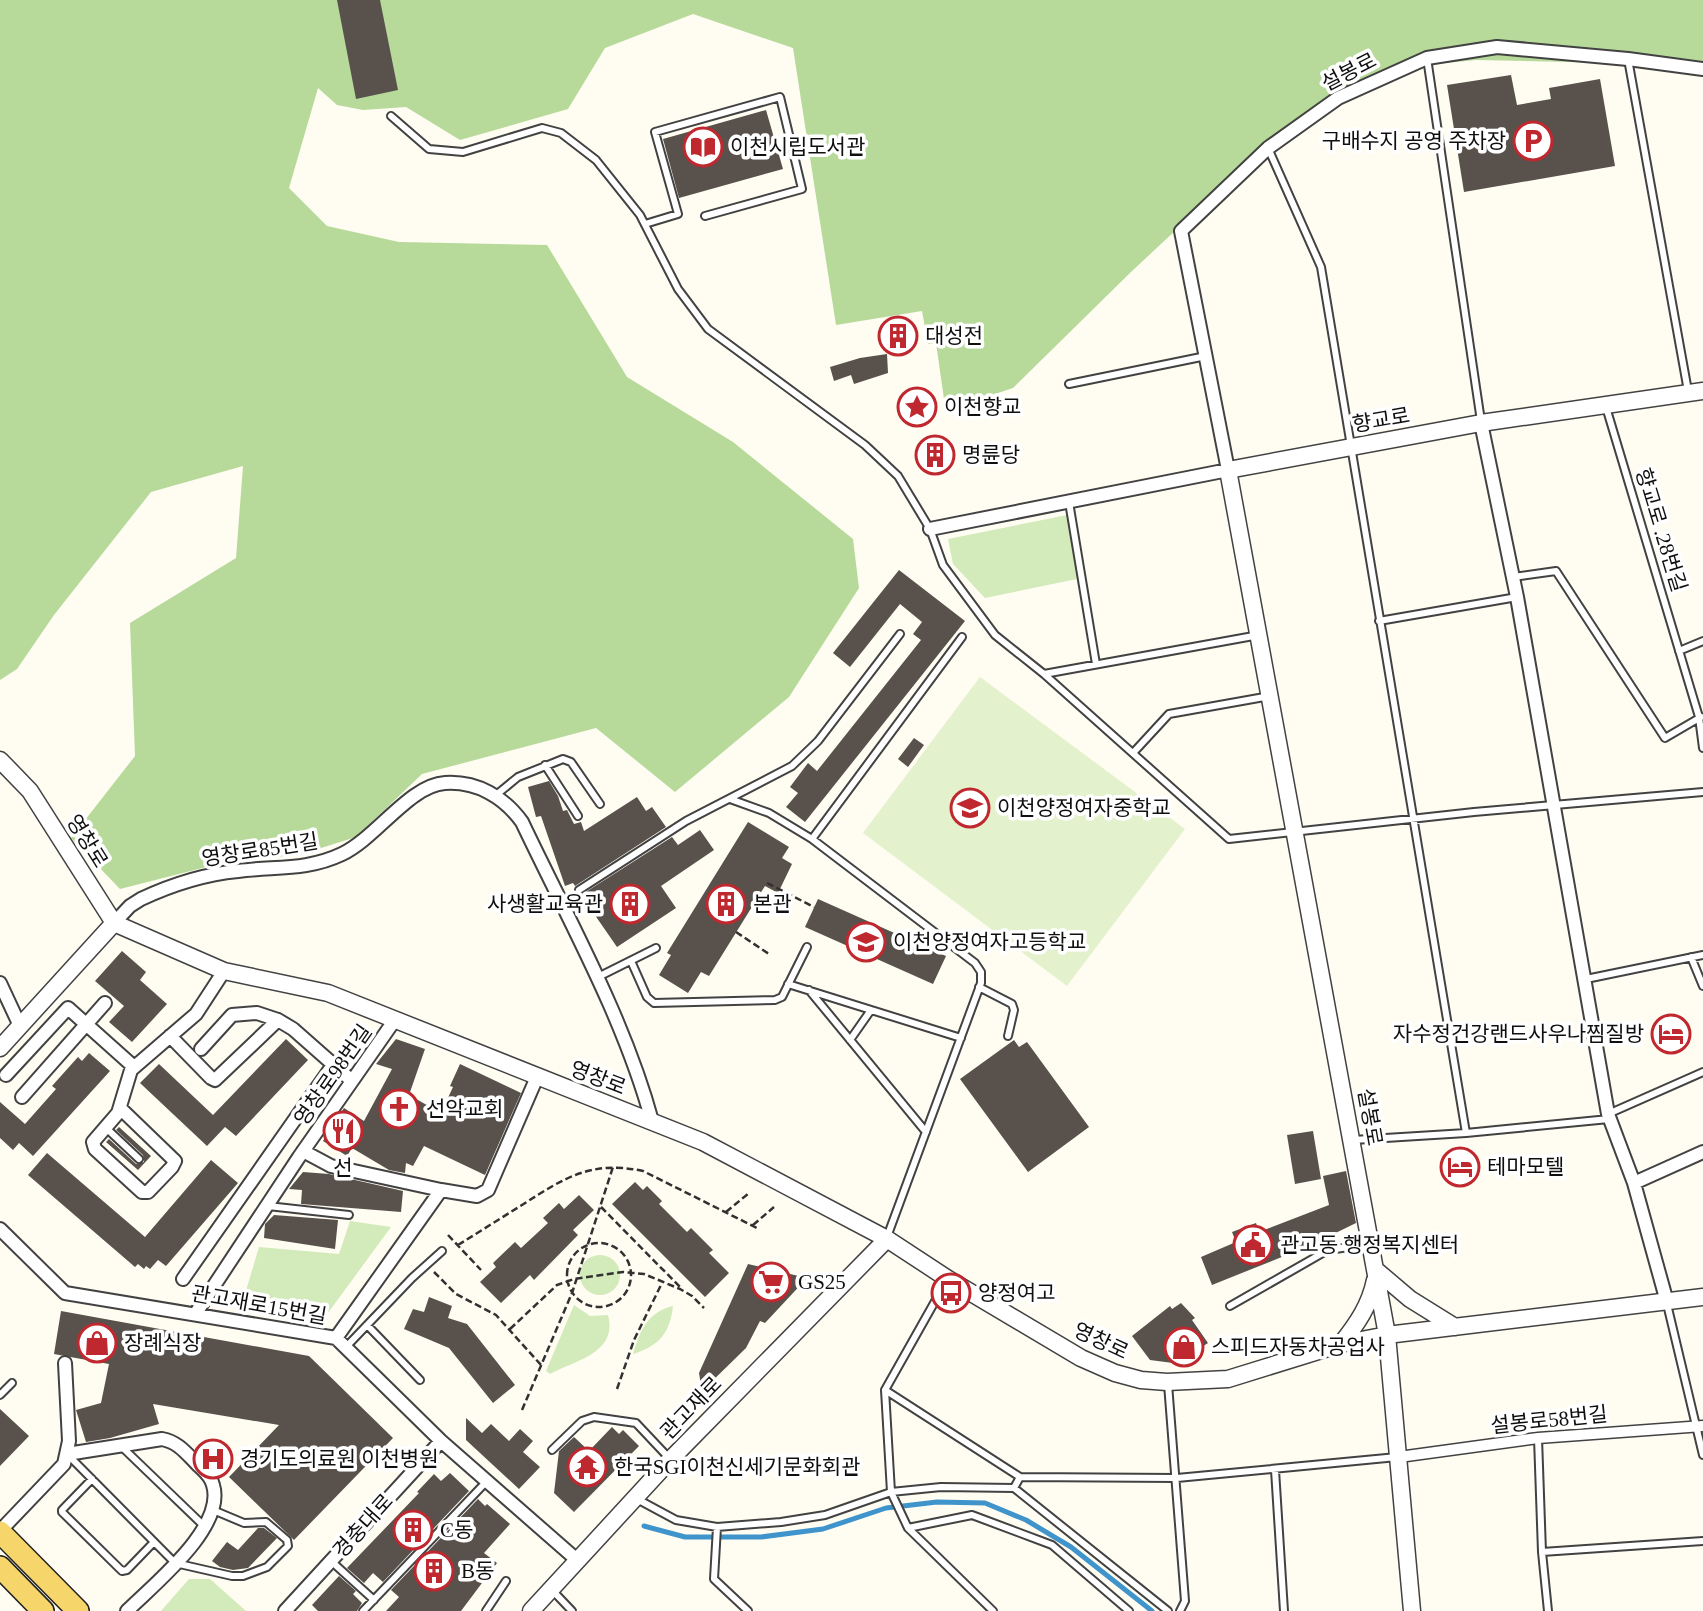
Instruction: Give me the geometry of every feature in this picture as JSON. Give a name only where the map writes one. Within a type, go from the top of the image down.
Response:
[{"type":"main road","points":[[0,1532],[78,1611]]},
{"type":"main road","points":[[0,1567],[43,1611]]},
{"type":"street","name":"설봉로","points":[[1412,1611],[1387,1335],[1377,1271],[1181,231],[1268,148],[1338,98],[1427,58],[1497,47],[1703,69]]},
{"type":"street","name":"향교로","points":[[930,529],[1481,423],[1695,392]]},
{"type":"street","points":[[1481,423],[1517,597],[1609,1117],[1634,1182],[1667,1302]]},
{"type":"street","name":"영창로","points":[[0,760],[30,791],[114,923],[224,971],[319,990],[652,1121],[715,1149],[887,1239],[948,1279],[1081,1358],[1115,1373],[1141,1380],[1167,1382],[1228,1379],[1341,1344],[1387,1335],[1703,1297]]},
{"type":"street","name":"영창로85번길","points":[[114,923],[141,899],[216,874],[241,870],[289,869],[342,854],[368,837],[420,791],[442,783],[461,783],[496,795],[506,802],[522,822],[626,1041],[652,1121]]},
{"type":"street","points":[[0,1048],[114,923]]},
{"type":"street","points":[[120,1108],[175,1161],[148,1192],[142,1192],[93,1146],[95,1138],[120,1108],[134,1066],[196,1014],[224,971]]},
{"type":"street","points":[[0,983],[20,1026]]},
{"type":"street","points":[[22,1097],[105,1003]]},
{"type":"street","points":[[6,1075],[66,1008],[134,1066]]},
{"type":"street","points":[[201,1049],[232,1015],[257,1013],[278,1020],[293,1029],[352,1081]]},
{"type":"street","points":[[170,1036],[215,1080],[278,1020]]},
{"type":"street","name":"영창로98번길","points":[[196,1314],[303,1151],[394,1021]]},
{"type":"street","points":[[183,1279],[333,1065]]},
{"type":"street","name":"영창로","points":[[441,1190],[477,1196],[488,1190],[537,1077]]},
{"type":"street","name":"영창로98번길","points":[[303,1151],[331,1166],[441,1190]]},
{"type":"street","points":[[1634,1182],[1703,1152]]},
{"type":"street","points":[[341,1342],[441,1190]]},
{"type":"street","name":"관고재로15번길","points":[[0,1229],[65,1293],[196,1314],[341,1342],[441,1441],[577,1560]]},
{"type":"street","name":"관고재로","points":[[531,1611],[670,1460],[887,1239]]},
{"type":"street","points":[[1341,1344],[1363,1314],[1377,1271],[1410,1299],[1455,1327]]},
{"type":"street","points":[[0,1532],[58,1471],[68,1454],[65,1363]]},
{"type":"street","name":"설봉로58번길","points":[[1399,1457],[1538,1438],[1699,1427]]},
{"type":"street","points":[[68,1454],[162,1439],[179,1446],[212,1481],[215,1496],[206,1527],[127,1611]]},
{"type":"street","name":"경충대로","points":[[285,1611],[441,1441]]},
{"type":"lane","points":[[1427,58],[1481,423]]},
{"type":"lane","points":[[1628,59],[1695,392]]},
{"type":"lane","points":[[645,224],[678,214],[655,132],[780,97],[802,189],[705,216]]},
{"type":"lane","points":[[391,116],[429,149],[463,152],[542,128],[561,133],[596,160],[640,215],[678,289],[708,329],[865,445],[898,476],[930,529],[943,565],[995,635],[1044,674],[1229,839],[1415,818],[1703,792]]},
{"type":"lane","points":[[1268,148],[1321,267],[1466,1133]]},
{"type":"lane","points":[[1069,384],[1206,356]]},
{"type":"lane","name":"향교로 .28번길","points":[[1605,405],[1701,717],[1703,748]]},
{"type":"lane","points":[[1069,502],[1096,664]]},
{"type":"lane","points":[[1513,578],[1556,571],[1665,738],[1701,717]]},
{"type":"lane","points":[[1379,621],[1517,597]]},
{"type":"lane","points":[[579,890],[686,821],[783,772],[807,753],[900,634]]},
{"type":"lane","points":[[1044,674],[1259,635]]},
{"type":"lane","points":[[811,839],[962,638]]},
{"type":"lane","points":[[1679,651],[1703,641]]},
{"type":"lane","points":[[1133,753],[1169,714],[1270,696]]},
{"type":"lane","points":[[496,795],[518,777],[563,759],[569,761],[600,804]]},
{"type":"lane","points":[[545,765],[578,816]]},
{"type":"lane","points":[[730,799],[768,813],[811,839],[975,963],[981,972],[979,988],[887,1239]]},
{"type":"lane","points":[[631,961],[647,997],[654,1003],[778,1000],[807,947]]},
{"type":"lane","points":[[596,978],[656,948]]},
{"type":"lane","points":[[1586,979],[1703,955]]},
{"type":"lane","points":[[1691,957],[1703,986]]},
{"type":"lane","points":[[788,984],[961,1038]]},
{"type":"lane","points":[[979,988],[1012,1004],[1014,1010],[1008,1036]]},
{"type":"lane","points":[[809,990],[926,1132]]},
{"type":"lane","points":[[850,1040],[870,1010]]},
{"type":"lane","points":[[1353,1140],[1466,1133],[1609,1117],[1703,1072]]},
{"type":"lane","points":[[105,1127],[139,1159]]},
{"type":"lane","points":[[267,1206],[349,1215]]},
{"type":"lane","points":[[1230,1306],[1328,1250],[1372,1243]]},
{"type":"lane","points":[[341,1342],[367,1325],[442,1251]]},
{"type":"lane","points":[[948,1279],[885,1390],[893,1496],[908,1528],[993,1611]]},
{"type":"lane","points":[[1667,1302],[1699,1427],[1703,1455]]},
{"type":"lane","points":[[367,1325],[420,1380]]},
{"type":"lane","points":[[1167,1382],[1177,1478],[1185,1601],[1180,1611]]},
{"type":"lane","points":[[0,1395],[12,1383]]},
{"type":"lane","points":[[885,1390],[1020,1477],[1177,1478],[1399,1457]]},
{"type":"lane","points":[[552,1450],[582,1421],[594,1417],[606,1418],[636,1423],[670,1460]]},
{"type":"lane","points":[[1538,1438],[1542,1552],[1548,1611]]},
{"type":"lane","points":[[120,1446],[206,1527]]},
{"type":"lane","points":[[68,1454],[175,1563],[243,1576],[268,1567],[289,1546],[287,1540],[266,1522],[244,1523],[213,1510]]},
{"type":"lane","points":[[1275,1470],[1284,1611]]},
{"type":"lane","points":[[1014,1488],[1020,1477]]},
{"type":"lane","points":[[92,1479],[62,1513],[123,1571],[154,1542]]},
{"type":"lane","points":[[363,1611],[487,1481]]},
{"type":"lane","points":[[635,1498],[676,1520],[716,1530],[825,1515],[893,1496],[941,1488],[1014,1488],[1168,1611]]},
{"type":"lane","points":[[908,1528],[972,1515],[1041,1540],[1052,1545],[1129,1611]]},
{"type":"lane","points":[[716,1530],[714,1579],[748,1611]]},
{"type":"lane","points":[[1542,1552],[1703,1541]]},
{"type":"lane","points":[[331,1561],[374,1600]]},
{"type":"lane","points":[[486,1611],[506,1581]]},
{"type":"lane","points":[[551,1589],[572,1611]]},
{"type":"path","points":[[767,883],[814,907]]},
{"type":"path","points":[[736,932],[769,954]]},
{"type":"path","points":[[522,1410],[572,1293],[612,1167]]},
{"type":"path","points":[[458,1245],[563,1178],[583,1171],[612,1167],[643,1171],[760,1228]]},
{"type":"path","points":[[726,1212],[749,1192]]},
{"type":"path","points":[[600,1206],[684,1292],[704,1308]]},
{"type":"path","points":[[753,1226],[774,1207]]},
{"type":"path","points":[[448,1235],[481,1270]]},
{"type":"path","points":[[601,1243],[621,1252],[631,1272],[627,1291],[612,1305],[591,1307],[572,1293],[568,1281],[568,1266],[573,1256],[587,1246],[601,1243]]},
{"type":"path","points":[[427,1265],[456,1294],[496,1315],[541,1365]]},
{"type":"path","points":[[510,1329],[552,1289],[577,1279],[631,1272],[684,1292]]},
{"type":"path","points":[[617,1389],[634,1340],[663,1282]]},
{"type":"green space","points":[[0,0],[1703,0],[1703,65],[1476,60],[1395,68],[1265,147],[1132,271],[1013,388],[977,400],[945,406],[936,343],[928,344],[922,311],[836,325],[793,48],[693,14],[605,48],[568,109],[460,140],[406,107],[363,110],[337,105],[318,88],[289,188],[327,226],[399,242],[547,245],[627,377],[733,442],[853,539],[859,588],[789,697],[675,792],[596,728],[422,774],[356,837],[302,854],[218,864],[120,889],[71,838],[135,756],[130,623],[236,558],[243,466],[151,492],[54,615],[17,669],[0,680]]},
{"type":"green space","points":[[1067,515],[1077,579],[985,598],[953,564],[948,539]]},
{"type":"green space","points":[[980,677],[1185,829],[1067,986],[863,833]]},
{"type":"green space","points":[[350,1221],[391,1227],[325,1317],[242,1304],[259,1247],[339,1254]]},
{"type":"green space","points":[[600,1255],[608,1256],[614,1261],[619,1267],[619,1283],[614,1289],[608,1294],[600,1295],[592,1294],[586,1289],[581,1283],[580,1275],[581,1267],[586,1261],[592,1256]]},
{"type":"green space","points":[[574,1305],[590,1316],[608,1315],[607,1338],[593,1354],[550,1374],[546,1371]]},
{"type":"green space","points":[[673,1306],[669,1324],[662,1337],[650,1347],[633,1354],[651,1317]]},
{"type":"green space","points":[[189,1579],[210,1579],[246,1611],[161,1611]]},
{"type":"building","points":[[337,0],[380,0],[398,90],[356,99]]},
{"type":"building","name":"구배수지 공영 주차장","points":[[1511,75],[1517,105],[1551,99],[1549,88],[1600,79],[1615,166],[1464,192],[1447,85]]},
{"type":"building","points":[[766,110],[783,169],[679,198],[663,139]]},
{"type":"building","points":[[887,354],[888,373],[854,384],[851,375],[834,381],[830,367],[860,358]]},
{"type":"building","name":"명륜당","points":[[944,444],[948,461],[926,465],[923,448]]},
{"type":"building","points":[[899,570],[965,621],[805,822],[786,807],[798,793],[790,787],[808,763],[817,771],[921,640],[913,634],[922,622],[900,604],[850,667],[833,653]]},
{"type":"building","points":[[914,738],[924,745],[908,767],[898,759]]},
{"type":"building","points":[[549,781],[563,811],[567,810],[574,824],[581,822],[584,831],[637,797],[646,811],[652,807],[666,827],[575,886],[573,883],[565,886],[541,816],[536,817],[528,787]]},
{"type":"building","name":"본관","points":[[748,822],[789,847],[782,858],[792,864],[778,893],[765,886],[709,976],[701,972],[688,993],[659,975],[671,955],[667,953]]},
{"type":"building","name":"사생활교육관","points":[[700,830],[714,850],[661,886],[676,908],[617,947],[581,895],[672,837],[678,845]]},
{"type":"building","points":[[818,899],[946,956],[933,984],[805,927]]},
{"type":"building","points":[[122,951],[146,972],[140,980],[167,1004],[132,1042],[109,1022],[124,1006],[95,981]]},
{"type":"building","points":[[286,1039],[308,1060],[236,1136],[225,1127],[207,1146],[140,1083],[159,1064],[213,1115]]},
{"type":"building","points":[[396,1039],[425,1049],[409,1095],[441,1113],[460,1064],[521,1093],[485,1175],[424,1146],[413,1166],[406,1163],[405,1173],[389,1170],[352,1148],[347,1156],[323,1141],[344,1108],[364,1121],[392,1069],[376,1064]]},
{"type":"building","points":[[1014,1040],[1019,1047],[1027,1042],[1089,1127],[1028,1172],[960,1079]]},
{"type":"building","points":[[89,1053],[110,1071],[33,1156],[19,1143],[13,1150],[0,1138],[0,1102],[25,1124],[56,1089],[52,1086],[78,1057],[82,1061]]},
{"type":"building","points":[[119,1127],[151,1156],[138,1170],[106,1142],[109,1139],[136,1164],[144,1162],[143,1155],[116,1130]]},
{"type":"building","points":[[1313,1131],[1321,1179],[1295,1184],[1287,1135]]},
{"type":"building","points":[[47,1153],[145,1237],[211,1160],[238,1183],[166,1266],[158,1260],[150,1269],[146,1266],[144,1269],[138,1264],[135,1267],[28,1175]]},
{"type":"building","points":[[1346,1171],[1356,1223],[1309,1246],[1212,1285],[1201,1257],[1236,1242],[1232,1232],[1256,1223],[1259,1232],[1329,1205],[1323,1176]]},
{"type":"building","points":[[303,1172],[329,1174],[403,1191],[401,1212],[301,1204],[302,1190],[289,1189]]},
{"type":"building","points":[[635,1182],[643,1190],[647,1186],[662,1201],[659,1204],[687,1232],[691,1228],[713,1250],[709,1253],[729,1273],[705,1297],[612,1204]]},
{"type":"building","points":[[579,1195],[594,1210],[573,1230],[578,1235],[534,1280],[530,1275],[501,1303],[480,1282],[496,1267],[493,1263],[515,1242],[521,1248],[548,1223],[543,1218],[559,1203],[564,1209]]},
{"type":"building","points":[[274,1215],[338,1220],[335,1249],[264,1238],[265,1224]]},
{"type":"building","points":[[748,1264],[807,1278],[765,1323],[760,1321],[746,1348],[702,1391],[699,1373]]},
{"type":"building","points":[[429,1297],[452,1306],[448,1318],[467,1324],[515,1385],[493,1403],[449,1348],[404,1329],[413,1309],[424,1312]]},
{"type":"building","points":[[1181,1303],[1195,1318],[1192,1320],[1208,1343],[1173,1363],[1150,1360],[1132,1336],[1170,1306],[1172,1309]]},
{"type":"building","points":[[61,1311],[309,1356],[393,1438],[294,1540],[229,1477],[279,1425],[153,1404],[159,1424],[86,1442],[76,1410],[101,1403],[109,1364],[54,1354]]},
{"type":"building","points":[[0,1409],[29,1436],[0,1466]]},
{"type":"building","points":[[466,1418],[482,1433],[491,1424],[509,1441],[520,1429],[533,1441],[523,1452],[540,1467],[519,1489],[466,1440]]},
{"type":"building","name":"한국SGI이천신세기문화회관","points":[[612,1427],[619,1434],[623,1430],[639,1446],[574,1512],[554,1493],[559,1451],[574,1437],[589,1451]]},
{"type":"building","points":[[450,1473],[469,1491],[383,1582],[373,1573],[364,1583],[347,1568],[434,1474],[441,1481]]},
{"type":"building","points":[[478,1499],[510,1524],[484,1553],[497,1563],[461,1611],[386,1611],[399,1597],[391,1590]]},
{"type":"building","points":[[258,1528],[264,1528],[277,1538],[248,1568],[233,1570],[220,1567],[212,1561],[227,1542],[238,1550]]},
{"type":"building","points":[[339,1576],[356,1591],[353,1594],[362,1603],[357,1611],[318,1611],[312,1605]]},
{"type":"waterway","points":[[644,1526],[685,1537],[761,1537],[823,1529],[886,1508],[937,1502],[985,1503],[1026,1520],[1071,1547],[1152,1611]]},
{"type":"place","name":"구배수지 공영 주차장","points":[[1533,141]]},
{"type":"place","name":"이천시립도서관","points":[[703,147]]},
{"type":"place","name":"대성전","points":[[898,336]]},
{"type":"place","name":"이천향교","points":[[917,407]]},
{"type":"place","name":"명륜당","points":[[935,455]]},
{"type":"place","name":"이천양정여자중학교","points":[[970,808]]},
{"type":"place","name":"사생활교육관","points":[[630,904]]},
{"type":"place","name":"본관","points":[[726,904]]},
{"type":"place","name":"이천양정여자고등학교","points":[[866,942]]},
{"type":"place","name":"자수정건강랜드사우나찜질방","points":[[1671,1034]]},
{"type":"place","name":"선악교회","points":[[399,1109]]},
{"type":"place","name":"선","points":[[343,1131]]},
{"type":"place","name":"테마모텔","points":[[1460,1167]]},
{"type":"place","name":"관고동 행정복지센터","points":[[1253,1245]]},
{"type":"place","name":"GS25","points":[[771,1282]]},
{"type":"place","name":"양정여고","points":[[951,1293]]},
{"type":"place","name":"장례식장","points":[[97,1343]]},
{"type":"place","name":"스피드자동차공업사","points":[[1184,1347]]},
{"type":"place","name":"경기도의료원 이천병원","points":[[213,1459]]},
{"type":"place","name":"한국SGI이천신세기문화회관","points":[[587,1467]]},
{"type":"place","name":"C동","points":[[413,1530]]},
{"type":"place","name":"B동","points":[[434,1571]]}]
